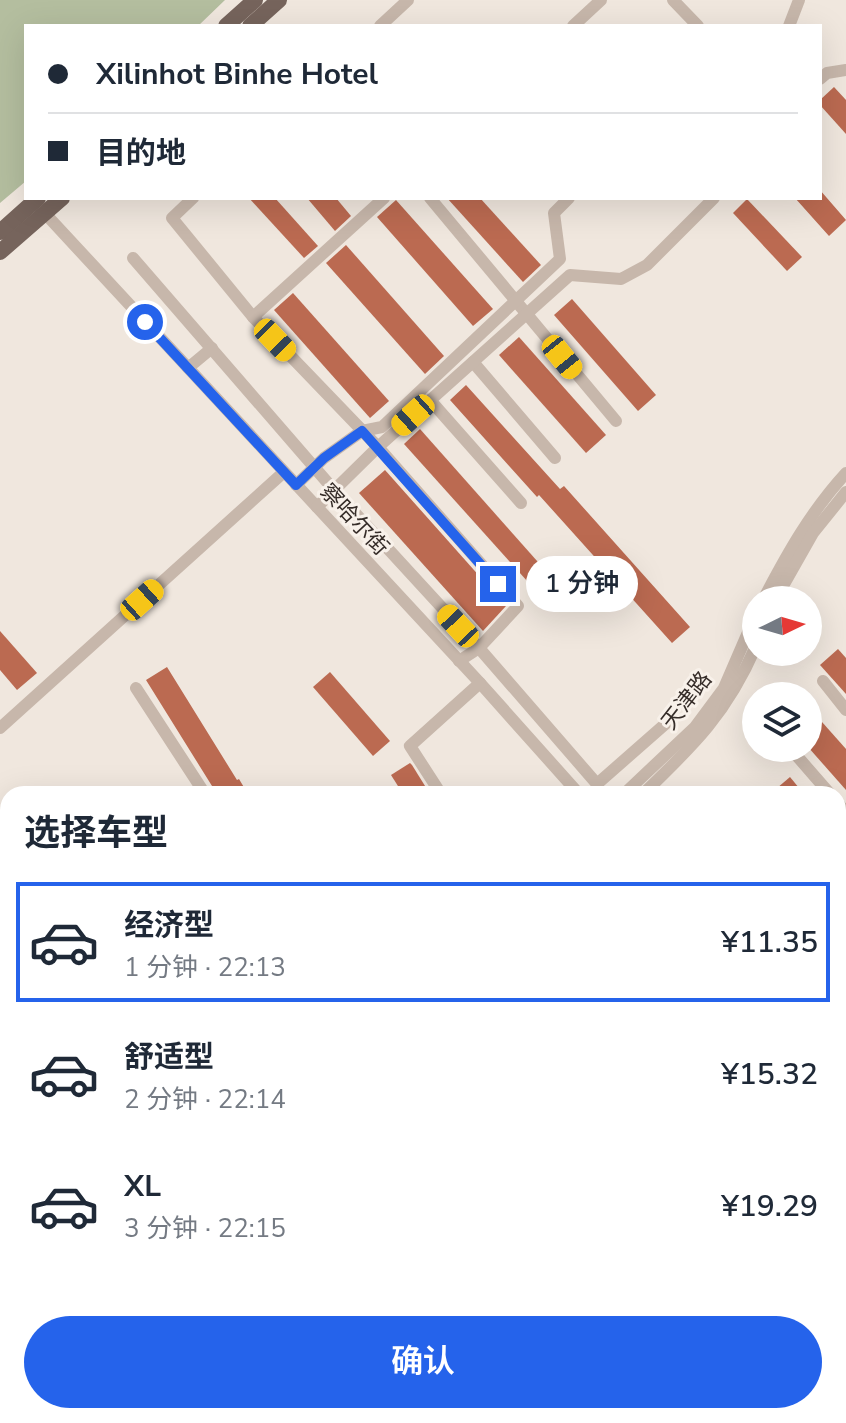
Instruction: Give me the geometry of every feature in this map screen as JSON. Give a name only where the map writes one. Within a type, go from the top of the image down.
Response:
[{"type":"main road","points":[[228,24],[255,0]]},
{"type":"main road","points":[[252,24],[279,0]]},
{"type":"main road","points":[[0,232],[39,204]]},
{"type":"main road","points":[[0,252],[39,204]]},
{"type":"street","points":[[382,24],[408,0]]},
{"type":"street","points":[[575,24],[601,0]]},
{"type":"street","points":[[673,0],[696,24]]},
{"type":"street","points":[[790,24],[799,0]]},
{"type":"street","points":[[822,77],[827,73],[846,70]]},
{"type":"street","points":[[191,200],[172,218],[253,317],[378,447],[518,606],[479,648],[459,661]]},
{"type":"street","points":[[253,317],[382,200]]},
{"type":"street","points":[[432,200],[616,421]]},
{"type":"street","points":[[296,485],[362,431],[382,427],[560,259],[554,213],[567,200]]},
{"type":"street","points":[[317,507],[378,447],[570,275],[621,279],[647,265],[712,200]]},
{"type":"street","name":"察哈尔街","points":[[39,204],[572,786]]},
{"type":"street","points":[[133,258],[334,490],[479,648],[597,784],[671,719]]},
{"type":"street","points":[[188,368],[212,348]]},
{"type":"street","points":[[473,362],[555,458]]},
{"type":"street","points":[[430,400],[521,503]]},
{"type":"street","points":[[0,728],[284,472]]},
{"type":"street","points":[[770,586],[793,541],[828,492],[846,473]]},
{"type":"street","points":[[783,586],[813,533],[846,492]]},
{"type":"street","name":"天津路","points":[[632,786],[695,727],[724,688],[742,646]]},
{"type":"street","name":"天津路","points":[[651,786],[699,741],[735,691],[747,666]]},
{"type":"street","points":[[823,681],[846,710]]},
{"type":"street","points":[[436,786],[410,746],[480,683]]},
{"type":"street","points":[[136,688],[200,786]]},
{"type":"street","points":[[802,762],[823,786]]},
{"type":"green space","points":[[0,0],[225,0],[200,24],[24,24],[24,183],[0,203]]},
{"type":"building","points":[[834,87],[846,100],[846,134],[822,107],[822,98]]},
{"type":"building","points":[[822,192],[846,220],[829,236],[797,200],[822,200]]},
{"type":"building","points":[[251,200],[277,200],[318,246],[304,258]]},
{"type":"building","points":[[309,200],[338,200],[351,216],[335,231]]},
{"type":"building","points":[[396,200],[493,309],[473,326],[377,217]]},
{"type":"building","points":[[449,200],[482,200],[541,265],[523,282]]},
{"type":"building","points":[[748,200],[802,257],[787,271],[733,213]]},
{"type":"building","points":[[346,245],[444,356],[425,374],[326,263]]},
{"type":"building","points":[[293,293],[389,401],[370,418],[274,310]]},
{"type":"building","points":[[572,299],[656,395],[638,411],[554,315]]},
{"type":"building","points":[[519,337],[606,435],[586,453],[499,355]]},
{"type":"building","points":[[466,385],[560,489],[564,486],[690,627],[672,643],[450,400]]},
{"type":"building","points":[[420,429],[569,597],[554,611],[404,444]]},
{"type":"building","points":[[385,470],[506,606],[483,631],[359,493]]},
{"type":"building","points":[[0,631],[37,673],[17,690],[0,670]]},
{"type":"building","points":[[838,649],[846,658],[846,694],[821,666]]},
{"type":"building","points":[[167,667],[243,786],[212,786],[146,680]]},
{"type":"building","points":[[330,672],[390,741],[373,756],[313,687]]},
{"type":"building","points":[[822,722],[846,749],[846,786],[842,786],[821,762]]},
{"type":"building","points":[[410,763],[425,786],[398,786],[391,775]]},
{"type":"building","points":[[790,777],[797,786],[779,786]]},
{"type":"route","points":[[145,322],[296,485],[324,458],[362,431],[498,584]]}]
